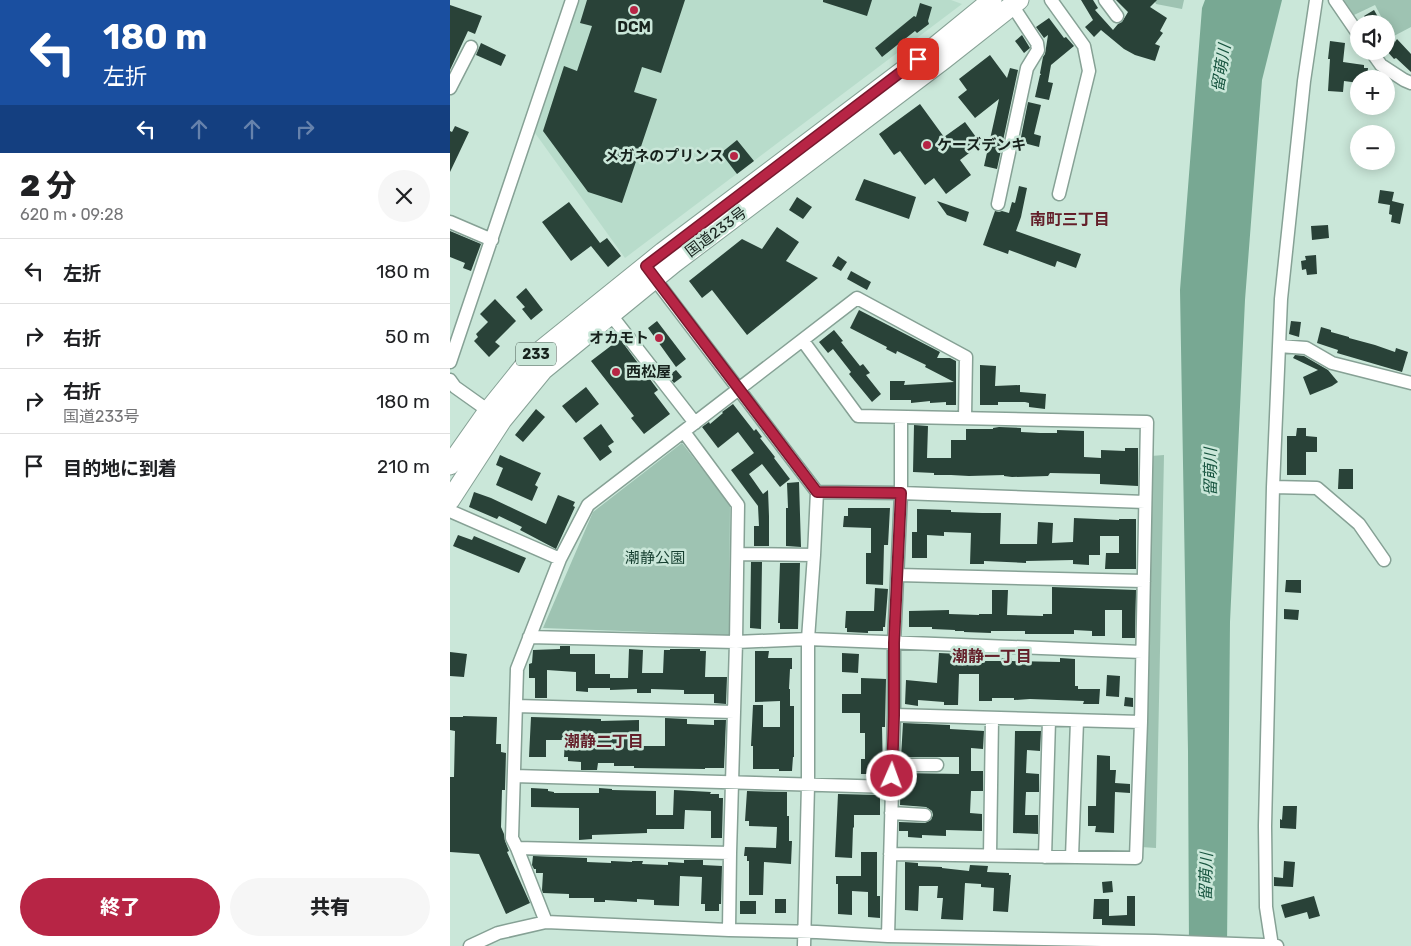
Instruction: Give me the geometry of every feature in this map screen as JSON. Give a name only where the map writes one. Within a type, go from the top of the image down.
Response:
[{"type":"highway","name":"国道233号","points":[[450,465],[495,415],[543,370],[611,315],[650,272],[992,0]]},
{"type":"highway","name":"国道233号","points":[[450,500],[495,415],[529,360],[943,60],[1015,3]]},
{"type":"street","points":[[450,362],[572,0]]},
{"type":"street","points":[[1051,0],[1084,46],[1089,71],[1059,194]]},
{"type":"street","points":[[1105,0],[1117,16]]},
{"type":"street","points":[[470,946],[498,933],[546,922],[888,936],[1271,945],[1266,907],[1265,826],[1273,487],[1281,299],[1304,81],[1316,0]]},
{"type":"street","points":[[1335,0],[1350,22]]},
{"type":"street","points":[[998,204],[1027,68],[1038,50],[1037,43],[1015,3]]},
{"type":"street","points":[[450,88],[470,47]]},
{"type":"street","points":[[1378,60],[1382,65],[1411,83]]},
{"type":"street","points":[[450,222],[492,240]]},
{"type":"street","points":[[650,272],[817,492],[808,639],[808,785],[804,946]]},
{"type":"street","points":[[546,922],[512,838],[517,669],[560,559],[588,505],[857,298],[966,357],[965,417]]},
{"type":"street","points":[[611,315],[695,423]]},
{"type":"street","points":[[803,341],[858,416],[1147,422],[1141,722],[1136,858],[890,854]]},
{"type":"street","points":[[1279,346],[1306,348],[1332,363],[1411,383]]},
{"type":"street","points":[[450,380],[455,387],[495,415]]},
{"type":"street","points":[[888,936],[894,643],[901,493],[901,416]]},
{"type":"street","points":[[684,432],[738,504],[729,930]]},
{"type":"street","points":[[1273,487],[1317,488],[1359,524],[1384,560]]},
{"type":"street","points":[[817,492],[901,493],[1145,502]]},
{"type":"street","points":[[450,511],[560,559]]},
{"type":"street","points":[[738,554],[814,556]]},
{"type":"street","points":[[898,575],[1144,581]]},
{"type":"street","points":[[529,637],[736,642],[808,639],[1142,652]]},
{"type":"street","points":[[516,706],[734,712]]},
{"type":"street","points":[[894,715],[1141,722]]},
{"type":"street","points":[[990,856],[992,718]]},
{"type":"street","points":[[1045,856],[1049,720]]},
{"type":"street","points":[[1072,857],[1077,720]]},
{"type":"street","points":[[892,765],[938,765]]},
{"type":"street","points":[[514,776],[892,787]]},
{"type":"street","points":[[891,813],[925,815]]},
{"type":"street","points":[[517,848],[730,853]]},
{"type":"shaded area","points":[[579,0],[951,0],[962,4],[625,258],[535,133]]},
{"type":"green space","points":[[1154,0],[1184,0],[1182,9],[1156,4]]},
{"type":"green space","points":[[1344,0],[1411,0],[1411,27],[1395,35],[1395,15],[1380,15],[1375,5],[1354,15]]},
{"type":"green space","name":"潮静公園","points":[[682,443],[730,505],[729,635],[543,628],[593,512]]},
{"type":"green space","points":[[1164,455],[1156,848],[1141,847],[1151,456]]},
{"type":"water","name":"留萌川","points":[[1205,0],[1282,0],[1262,80],[1245,300],[1230,622],[1227,946],[1189,946],[1188,751],[1180,290],[1202,8]]},
{"type":"building","points":[[587,0],[685,0],[661,73],[642,67],[634,92],[657,99],[622,203],[588,192],[543,131],[564,66],[577,71],[592,26],[580,23]]},
{"type":"building","points":[[823,0],[872,0],[867,16],[823,2]]},
{"type":"building","points":[[1081,0],[1093,0],[1098,8],[1095,10],[1113,30],[1122,22],[1128,12],[1116,0],[1157,0],[1150,7],[1167,18],[1160,31],[1163,33],[1155,44],[1160,46],[1155,61],[1135,55],[1124,49],[1101,30],[1094,37],[1085,27],[1093,20]]},
{"type":"building","points":[[920,3],[932,7],[928,21],[929,24],[917,33],[915,31],[882,57],[875,48],[914,16],[916,17]]},
{"type":"building","points":[[450,5],[482,16],[475,34],[468,31],[450,70]]},
{"type":"building","points":[[1374,10],[1377,15],[1366,15]]},
{"type":"building","points":[[1049,18],[1064,38],[1066,37],[1074,46],[1051,65],[1048,82],[1053,83],[1049,100],[1035,97],[1048,35],[1044,38],[1036,27]]},
{"type":"building","points":[[1022,35],[1030,48],[1024,53],[1015,41]]},
{"type":"building","points":[[1397,39],[1411,54],[1411,72],[1396,58],[1395,42]]},
{"type":"building","points":[[1330,41],[1345,43],[1343,62],[1364,65],[1364,68],[1368,68],[1368,70],[1350,70],[1350,82],[1344,81],[1343,92],[1328,91],[1330,59],[1328,59]]},
{"type":"building","points":[[481,43],[506,55],[501,66],[476,55]]},
{"type":"building","points":[[990,55],[1007,78],[1010,68],[1018,70],[997,169],[984,166],[999,99],[975,118],[958,97],[967,90],[959,79]]},
{"type":"building","points":[[1028,102],[1041,105],[1034,134],[1041,136],[1039,147],[1020,142]]},
{"type":"building","points":[[920,104],[944,137],[965,122],[981,144],[960,160],[971,175],[946,194],[934,178],[925,185],[900,151],[894,155],[879,134]]},
{"type":"building","points":[[455,126],[469,132],[450,172],[450,131],[452,132]]},
{"type":"building","points":[[737,140],[754,161],[737,174],[721,153]]},
{"type":"building","points":[[864,179],[916,197],[909,219],[855,200]]},
{"type":"building","points":[[1019,186],[1027,188],[1016,231],[1081,254],[1076,268],[1057,261],[1055,267],[1009,250],[1008,254],[983,245],[995,211],[1009,213],[1012,202],[1015,203]]},
{"type":"building","points":[[1380,190],[1394,192],[1392,201],[1404,204],[1400,224],[1391,222],[1392,215],[1389,214],[1390,205],[1378,203]]},
{"type":"building","points":[[797,197],[812,207],[803,219],[789,210]]},
{"type":"building","points":[[937,201],[969,212],[966,222],[947,215]]},
{"type":"building","points":[[569,202],[600,243],[607,238],[621,256],[608,267],[591,246],[571,261],[542,222]]},
{"type":"building","points":[[1328,225],[1329,238],[1312,240],[1311,226]]},
{"type":"building","points":[[777,227],[799,242],[786,261],[818,278],[747,335],[712,290],[702,298],[689,281],[742,239],[762,249]]},
{"type":"building","points":[[450,231],[481,244],[471,271],[463,268],[465,263],[450,257]]},
{"type":"building","points":[[1316,255],[1317,274],[1307,275],[1306,269],[1302,270],[1301,261],[1306,260],[1305,256]]},
{"type":"building","points":[[838,256],[847,262],[841,271],[832,266]]},
{"type":"building","points":[[851,271],[871,282],[867,290],[847,279]]},
{"type":"building","points":[[526,288],[543,310],[531,320],[522,309],[525,307],[516,297]]},
{"type":"building","points":[[495,299],[516,321],[495,342],[500,346],[489,357],[474,341],[478,337],[476,334],[488,322],[480,314]]},
{"type":"building","points":[[859,310],[940,352],[937,358],[950,358],[956,361],[956,405],[946,405],[946,402],[911,403],[911,400],[890,400],[890,381],[905,381],[904,385],[954,382],[925,367],[926,365],[897,351],[896,354],[886,349],[887,347],[850,328]]},
{"type":"building","points":[[657,321],[686,359],[676,367],[648,328]]},
{"type":"building","points":[[1291,321],[1301,322],[1299,337],[1289,334]]},
{"type":"building","points":[[1321,327],[1331,330],[1331,332],[1395,352],[1396,348],[1408,352],[1402,372],[1337,353],[1338,350],[1317,343]]},
{"type":"building","points":[[834,330],[860,366],[863,364],[870,373],[866,375],[881,394],[872,402],[849,374],[851,372],[833,349],[828,353],[819,342]]},
{"type":"building","points":[[620,339],[658,390],[654,393],[670,414],[644,434],[631,418],[634,416],[591,361]]},
{"type":"building","points":[[1295,355],[1304,356],[1328,370],[1338,382],[1310,395],[1303,377],[1318,370],[1293,358]]},
{"type":"building","points":[[980,365],[996,366],[995,386],[1020,385],[1020,392],[1046,394],[1045,409],[1029,407],[1029,403],[1025,402],[998,402],[998,405],[980,405]]},
{"type":"building","points":[[676,370],[682,377],[674,383],[668,376]]},
{"type":"building","points":[[586,387],[599,404],[576,423],[562,406]]},
{"type":"building","points":[[733,404],[754,431],[756,429],[762,437],[760,438],[790,479],[780,487],[762,464],[749,474],[763,494],[768,490],[769,546],[754,546],[754,526],[759,526],[758,506],[731,470],[754,453],[738,432],[718,448],[702,427],[709,422],[710,424]]},
{"type":"building","points":[[536,409],[545,417],[523,442],[515,435]]},
{"type":"building","points":[[601,424],[614,442],[608,446],[612,452],[600,461],[583,438]]},
{"type":"building","points":[[914,425],[928,426],[927,458],[951,458],[951,440],[966,440],[966,429],[1021,428],[1021,432],[1040,433],[1057,433],[1057,430],[1084,431],[1084,457],[1101,458],[1101,450],[1125,451],[1125,448],[1138,448],[1138,486],[1100,484],[1100,474],[1050,473],[1048,476],[1012,477],[1004,475],[934,475],[934,473],[913,472]]},
{"type":"building","points":[[1297,428],[1306,428],[1306,436],[1317,437],[1317,452],[1306,452],[1306,475],[1287,475],[1287,436],[1296,436]]},
{"type":"building","points":[[500,455],[541,473],[535,485],[538,487],[532,501],[496,485],[503,468],[496,465]]},
{"type":"building","points":[[1339,469],[1353,469],[1353,489],[1338,489]]},
{"type":"building","points":[[799,482],[801,547],[786,546],[787,483]]},
{"type":"building","points":[[474,492],[546,524],[558,495],[575,502],[573,506],[575,507],[556,549],[520,530],[522,527],[499,516],[497,519],[469,507]]},
{"type":"building","points":[[848,508],[890,508],[888,545],[884,545],[883,585],[866,584],[866,553],[871,553],[871,528],[843,527],[844,516],[848,516]]},
{"type":"building","points":[[917,509],[1001,513],[1000,544],[1037,544],[1038,522],[1053,523],[1052,543],[1073,542],[1074,518],[1136,519],[1136,569],[1105,569],[1106,553],[1119,553],[1119,536],[1100,536],[1100,555],[1089,555],[1089,565],[1073,564],[1073,560],[1026,561],[1026,563],[984,561],[984,564],[970,564],[971,533],[944,532],[944,536],[927,535],[927,558],[912,558],[912,532],[917,532]]},
{"type":"building","points":[[458,535],[472,540],[474,536],[526,558],[519,573],[453,546]]},
{"type":"building","points":[[751,562],[762,562],[761,629],[750,628]]},
{"type":"building","points":[[780,563],[800,563],[798,629],[780,629],[780,623],[778,623]]},
{"type":"building","points":[[1286,580],[1301,580],[1301,593],[1285,592]]},
{"type":"building","points":[[1052,587],[1136,590],[1135,638],[1122,638],[1122,610],[1105,610],[1105,636],[1092,636],[1092,631],[1074,630],[1074,634],[1025,634],[1025,631],[991,631],[991,633],[932,629],[932,627],[909,627],[909,611],[949,610],[949,614],[992,614],[992,590],[1008,590],[1007,615],[1043,616],[1043,614],[1052,614]]},
{"type":"building","points":[[875,588],[888,589],[885,627],[883,627],[883,631],[868,631],[868,633],[847,632],[847,628],[845,628],[846,611],[874,611]]},
{"type":"building","points":[[1284,609],[1299,610],[1298,620],[1284,619]]},
{"type":"building","points":[[560,646],[570,646],[570,654],[595,654],[595,674],[610,674],[610,678],[628,678],[629,649],[643,650],[642,673],[663,673],[664,650],[700,649],[700,651],[706,651],[705,677],[727,677],[726,704],[714,703],[714,694],[684,694],[684,690],[651,689],[651,693],[637,693],[637,689],[610,690],[610,688],[588,688],[588,692],[576,691],[576,672],[547,670],[547,698],[535,698],[535,678],[529,678],[529,664],[532,663],[533,650],[560,649]]},
{"type":"building","points":[[755,651],[769,651],[768,658],[792,658],[789,689],[790,706],[794,706],[794,757],[792,771],[753,769],[753,746],[751,746],[753,705],[763,705],[763,727],[780,727],[780,701],[755,702]]},
{"type":"building","points":[[450,652],[467,654],[464,677],[450,676]]},
{"type":"building","points":[[842,653],[859,654],[858,673],[842,672]]},
{"type":"building","points":[[939,653],[978,655],[978,661],[1001,661],[1001,658],[1012,658],[1012,661],[1060,662],[1060,658],[1075,659],[1075,686],[1078,686],[1078,689],[1100,689],[1099,704],[1083,704],[1084,701],[1014,700],[1014,698],[992,698],[992,701],[979,701],[979,674],[959,674],[958,705],[944,705],[944,702],[918,700],[918,706],[905,704],[906,680],[937,683]]},
{"type":"building","points":[[1107,675],[1120,676],[1119,697],[1106,696]]},
{"type":"building","points":[[861,678],[886,679],[885,727],[882,727],[883,774],[861,774],[861,759],[865,759],[865,733],[860,733],[860,713],[842,713],[842,694],[861,694]]},
{"type":"building","points":[[1125,697],[1133,698],[1133,707],[1124,706]]},
{"type":"building","points":[[450,717],[497,717],[496,744],[501,744],[501,752],[506,753],[501,827],[509,851],[507,852],[530,903],[506,914],[479,854],[450,852],[450,777],[454,777],[455,731],[450,730]]},
{"type":"building","points":[[531,717],[601,719],[601,721],[639,720],[639,746],[665,746],[665,718],[687,719],[687,724],[714,725],[714,720],[726,720],[724,768],[634,768],[634,766],[614,766],[614,763],[598,763],[597,770],[581,770],[581,762],[568,761],[568,757],[564,757],[565,740],[546,740],[546,757],[529,757]]},
{"type":"building","points":[[903,723],[950,725],[950,729],[984,731],[983,749],[971,748],[971,771],[983,771],[983,791],[971,791],[970,813],[982,814],[982,831],[946,830],[946,836],[922,835],[922,838],[908,837],[908,831],[899,831],[899,822],[925,823],[931,820],[933,815],[932,811],[926,807],[900,805],[901,773],[959,774],[959,757],[901,757]]},
{"type":"building","points":[[1015,731],[1041,731],[1040,751],[1027,750],[1026,773],[1039,774],[1039,792],[1026,792],[1025,815],[1038,815],[1038,834],[1013,833]]},
{"type":"building","points":[[1097,755],[1110,756],[1110,770],[1116,770],[1115,783],[1130,784],[1130,793],[1115,792],[1114,833],[1095,832],[1096,826],[1088,826],[1088,806],[1096,806]]},
{"type":"building","points":[[531,788],[548,789],[548,791],[554,793],[599,793],[599,788],[656,791],[656,815],[673,815],[674,790],[719,794],[719,798],[723,798],[722,838],[711,838],[711,811],[685,810],[684,829],[647,829],[647,833],[592,835],[592,839],[579,840],[579,808],[531,807]]},
{"type":"building","points":[[747,791],[787,792],[789,841],[792,841],[791,864],[764,862],[763,895],[749,895],[749,861],[747,861],[747,856],[744,856],[745,847],[776,848],[777,827],[749,826],[749,821],[745,821]]},
{"type":"building","points":[[838,794],[880,795],[880,815],[854,815],[852,858],[835,857]]},
{"type":"building","points":[[1283,806],[1297,806],[1296,829],[1280,828]]},
{"type":"building","points":[[861,852],[877,852],[877,896],[880,896],[880,918],[868,917],[868,892],[852,891],[852,915],[838,914],[838,884],[836,884],[836,876],[861,876]]},
{"type":"building","points":[[533,856],[587,858],[587,862],[643,861],[642,864],[668,865],[668,862],[684,863],[684,860],[703,860],[703,865],[722,866],[721,904],[719,904],[719,911],[705,911],[705,904],[701,904],[702,877],[680,876],[679,906],[654,905],[654,900],[637,899],[637,902],[605,900],[605,902],[594,902],[594,898],[569,898],[569,894],[543,893],[543,873],[536,873],[536,869],[532,865]]},
{"type":"building","points":[[1284,861],[1295,862],[1293,887],[1274,886],[1274,877],[1283,878]]},
{"type":"building","points":[[905,862],[918,863],[918,866],[969,871],[970,865],[988,866],[987,872],[1009,873],[1011,875],[1008,912],[993,911],[994,888],[981,887],[981,884],[965,883],[963,920],[941,919],[943,898],[937,898],[938,886],[919,886],[918,911],[905,910]]},
{"type":"building","points":[[1112,881],[1113,892],[1103,893],[1102,882]]},
{"type":"building","points":[[1127,896],[1135,896],[1135,926],[1102,925],[1102,919],[1093,919],[1094,899],[1109,899],[1109,916],[1127,915]]},
{"type":"building","points":[[1314,896],[1320,916],[1309,919],[1307,912],[1285,918],[1281,905]]},
{"type":"building","points":[[775,899],[786,899],[786,913],[775,913]]},
{"type":"building","points":[[740,901],[756,901],[756,914],[740,914]]},
{"type":"place","name":"DCM","points":[[634,10]]},
{"type":"place","name":"ケーズデンキ","points":[[927,145]]},
{"type":"place","name":"メガネのプリンス","points":[[734,156]]},
{"type":"place","name":"オカモト","points":[[659,338]]},
{"type":"place","name":"西松屋","points":[[616,372]]},
{"type":"district","name":"南町三丁目","points":[[1070,219]]},
{"type":"district","name":"潮静一丁目","points":[[992,656]]},
{"type":"district","name":"潮静二丁目","points":[[604,741]]},
{"type":"route","points":[[892,776],[894,643],[901,493],[817,492],[663,291],[646,266],[918,59]]}]
